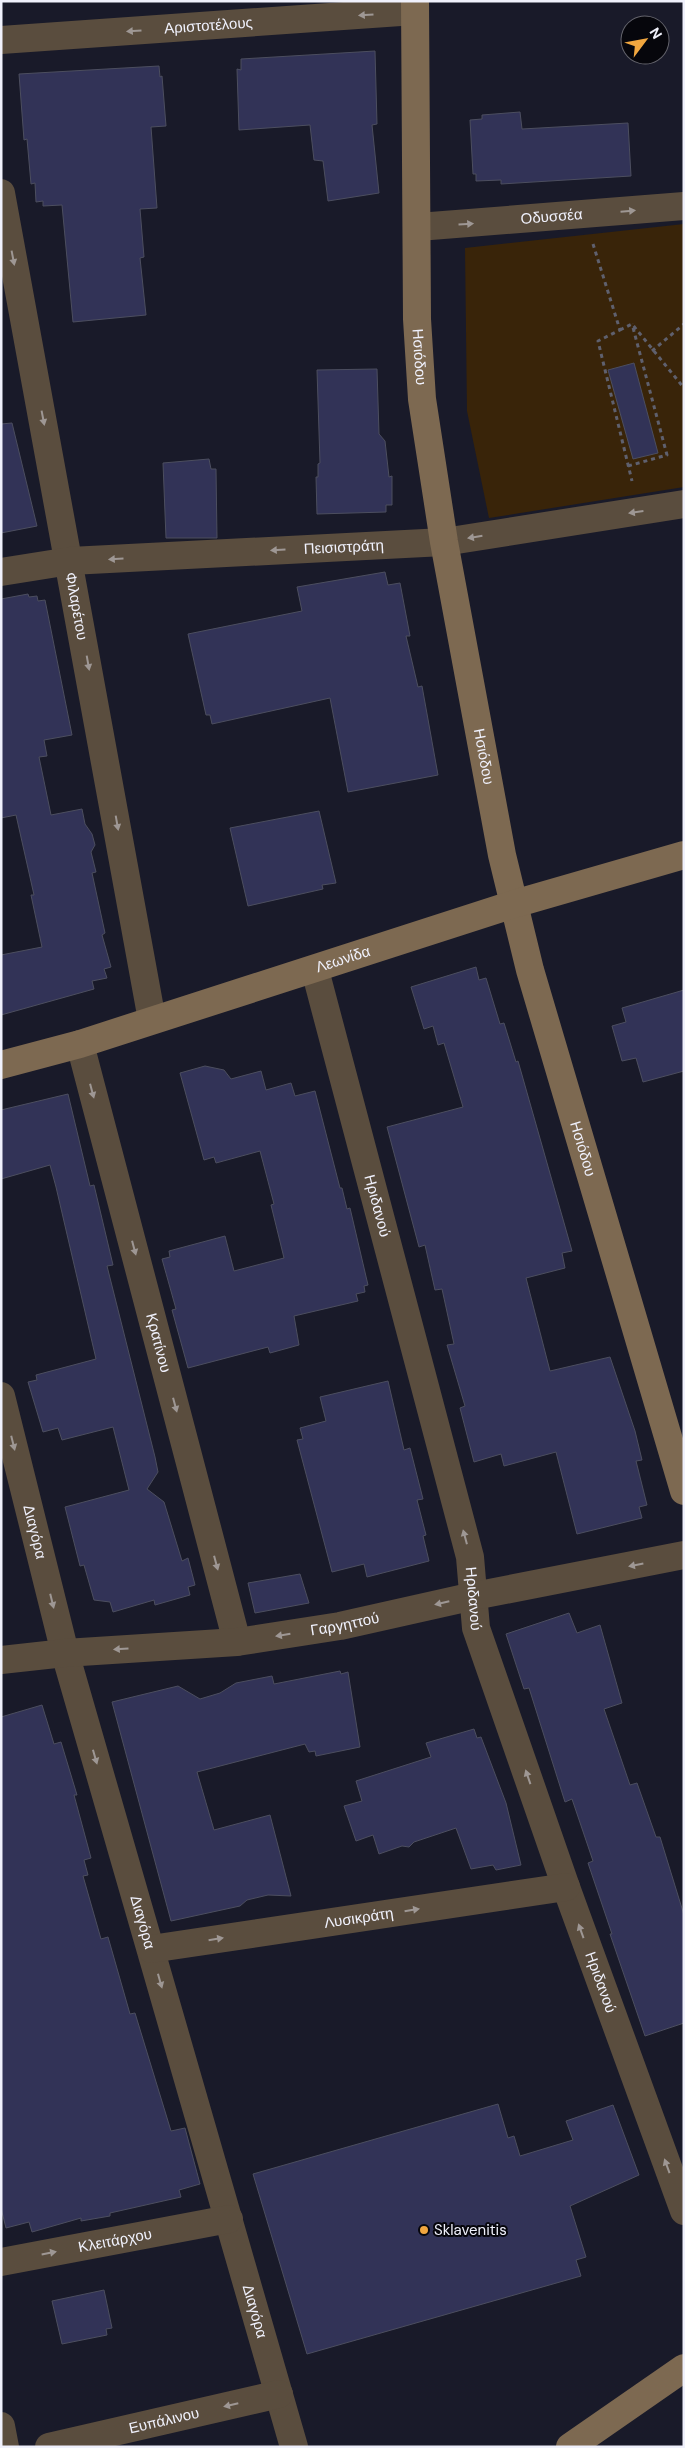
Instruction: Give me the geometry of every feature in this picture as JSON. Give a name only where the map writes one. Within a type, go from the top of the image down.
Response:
[{"type":"street","name":"Αριστοτέλους","points":[[1,40],[415,6]]},
{"type":"street","name":"Ησιόδου","points":[[415,6],[418,227],[417,319],[422,399],[444,542],[502,855],[530,970],[684,1491]]},
{"type":"street","name":"Φιλαρέτου","points":[[1,193],[70,561],[152,1020]]},
{"type":"street","name":"Οδυσσέα","points":[[418,227],[684,206]]},
{"type":"street","name":"Πεισιστράτη","points":[[1,572],[70,561],[444,542],[684,504]]},
{"type":"street","name":"Λεωνίδα","points":[[1,1065],[80,1044],[315,970],[514,904],[684,855]]},
{"type":"street","name":"Ηριδανού","points":[[315,970],[470,1557],[476,1628],[566,1887],[684,2211]]},
{"type":"street","name":"Κρατίνου","points":[[80,1044],[237,1642]]},
{"type":"street","name":"Διαγόρα","points":[[1,1396],[65,1653],[230,2219],[294,2447]]},
{"type":"street","name":"Γαργηττού","points":[[1,1660],[65,1653],[237,1642],[340,1626],[474,1596],[684,1555]]},
{"type":"street","name":"Λυσικράτη","points":[[151,1949],[566,1887]]},
{"type":"street","name":"Κλειτάρχου","points":[[1,2262],[230,2219]]},
{"type":"street","points":[[570,2447],[684,2368]]},
{"type":"street","name":"Ευπάλινου","points":[[49,2447],[279,2394]]},
{"type":"street","points":[[1,2426],[5,2447]]},
{"type":"path","points":[[584,215],[620,330]]},
{"type":"path","points":[[632,324],[598,341],[639,512]]},
{"type":"path","points":[[632,324],[652,351],[684,388]]},
{"type":"path","points":[[628,466],[667,455],[632,324]]},
{"type":"path","points":[[652,351],[684,324]]},
{"type":"shaded area","points":[[684,224],[684,487],[489,518],[467,411],[465,248]]},
{"type":"building","points":[[375,51],[377,124],[372,125],[379,193],[328,201],[323,161],[314,160],[310,125],[239,130],[237,69],[241,70],[241,59]]},
{"type":"building","points":[[159,66],[160,77],[162,76],[166,126],[151,127],[157,208],[140,209],[144,257],[140,258],[146,315],[73,322],[62,205],[43,206],[43,201],[36,202],[35,183],[31,184],[27,139],[24,140],[19,74]]},
{"type":"building","points":[[520,112],[522,129],[628,123],[631,176],[501,184],[501,180],[476,181],[476,174],[473,174],[470,120],[482,119],[482,115]]},
{"type":"building","points":[[634,363],[658,453],[633,459],[608,370]]},
{"type":"building","points":[[377,369],[379,434],[385,441],[389,477],[392,476],[392,505],[386,505],[386,512],[317,514],[316,477],[318,477],[318,464],[320,463],[317,370]]},
{"type":"building","points":[[12,423],[37,526],[1,533],[1,424]]},
{"type":"building","points":[[209,459],[211,469],[216,469],[217,538],[166,538],[163,463]]},
{"type":"building","points":[[385,572],[388,585],[400,583],[410,636],[406,636],[418,687],[422,686],[438,775],[348,792],[330,698],[212,724],[210,715],[206,715],[188,634],[302,611],[297,587]]},
{"type":"building","points":[[28,594],[29,597],[37,596],[38,601],[45,600],[72,735],[44,740],[47,756],[39,757],[51,815],[82,809],[85,824],[92,834],[95,845],[91,852],[96,872],[92,873],[105,933],[102,935],[111,967],[104,969],[107,978],[92,981],[94,989],[1,1015],[1,955],[42,947],[31,895],[34,895],[16,815],[1,818],[1,599]]},
{"type":"building","points":[[319,811],[336,883],[322,885],[323,889],[248,906],[230,828]]},
{"type":"building","points":[[476,967],[479,980],[486,978],[500,1024],[504,1023],[516,1062],[518,1061],[572,1251],[562,1253],[565,1268],[526,1278],[550,1371],[610,1357],[635,1431],[642,1460],[636,1461],[647,1505],[639,1507],[642,1518],[577,1534],[556,1452],[504,1466],[501,1454],[474,1462],[460,1408],[465,1406],[447,1345],[454,1344],[442,1289],[435,1290],[425,1245],[419,1247],[387,1127],[463,1107],[444,1043],[438,1045],[433,1026],[424,1029],[411,987]]},
{"type":"building","points":[[684,990],[684,1071],[643,1082],[636,1058],[622,1061],[612,1026],[626,1022],[622,1008]]},
{"type":"building","points":[[205,1066],[224,1070],[231,1079],[261,1071],[266,1090],[291,1083],[295,1096],[315,1091],[340,1188],[342,1188],[347,1209],[350,1208],[368,1285],[364,1286],[365,1292],[356,1294],[358,1301],[294,1316],[299,1345],[270,1353],[268,1347],[188,1368],[172,1310],[176,1309],[162,1259],[170,1257],[169,1251],[225,1236],[234,1271],[284,1258],[271,1205],[274,1204],[260,1151],[216,1163],[214,1157],[204,1160],[180,1073]]},
{"type":"building","points":[[68,1094],[90,1186],[94,1185],[113,1265],[107,1266],[158,1472],[147,1489],[164,1502],[182,1561],[188,1558],[195,1585],[188,1587],[190,1595],[155,1605],[154,1600],[113,1612],[110,1602],[94,1600],[84,1565],[80,1566],[65,1507],[129,1490],[113,1427],[62,1440],[58,1428],[43,1432],[28,1382],[37,1380],[36,1375],[96,1359],[56,1187],[50,1165],[1,1179],[1,1110]]},
{"type":"building","points":[[388,1381],[404,1450],[410,1448],[423,1499],[417,1500],[426,1535],[423,1536],[429,1561],[367,1577],[364,1564],[332,1572],[297,1440],[303,1439],[300,1428],[326,1421],[320,1397]]},
{"type":"building","points":[[300,1574],[309,1603],[255,1613],[248,1583]]},
{"type":"building","points":[[569,1613],[577,1633],[600,1625],[622,1703],[604,1709],[630,1785],[637,1783],[656,1837],[660,1837],[684,1915],[684,2023],[645,2036],[588,1863],[593,1861],[572,1799],[565,1802],[529,1688],[524,1689],[506,1634]]},
{"type":"building","points":[[340,1671],[341,1674],[348,1672],[360,1747],[316,1756],[315,1751],[309,1752],[305,1744],[197,1772],[214,1830],[270,1815],[291,1896],[268,1895],[247,1900],[240,1906],[171,1921],[112,1702],[178,1686],[200,1699],[220,1693],[236,1683],[272,1676],[274,1684]]},
{"type":"building","points":[[42,1705],[54,1744],[61,1742],[77,1795],[74,1795],[91,1858],[84,1860],[88,1875],[83,1876],[101,1939],[108,1937],[130,2014],[135,2013],[171,2131],[185,2128],[200,2184],[179,2190],[181,2197],[110,2213],[110,2216],[81,2221],[81,2218],[32,2232],[29,2222],[6,2228],[1,2208],[1,1717]]},
{"type":"building","points":[[474,1729],[477,1738],[481,1737],[506,1803],[521,1865],[496,1870],[493,1865],[471,1869],[456,1828],[414,1842],[409,1847],[402,1846],[379,1854],[373,1835],[356,1841],[344,1806],[362,1801],[356,1781],[431,1757],[426,1743]]},
{"type":"building","name":"Sklavenitis","points":[[498,2104],[508,2138],[514,2136],[520,2156],[573,2140],[566,2121],[613,2105],[639,2175],[570,2206],[586,2257],[576,2260],[581,2276],[307,2354],[253,2174]]},
{"type":"building","points":[[104,2290],[112,2328],[106,2329],[107,2335],[62,2344],[52,2301]]},
{"type":"place","name":"Sklavenitis","points":[[424,2230]]}]
